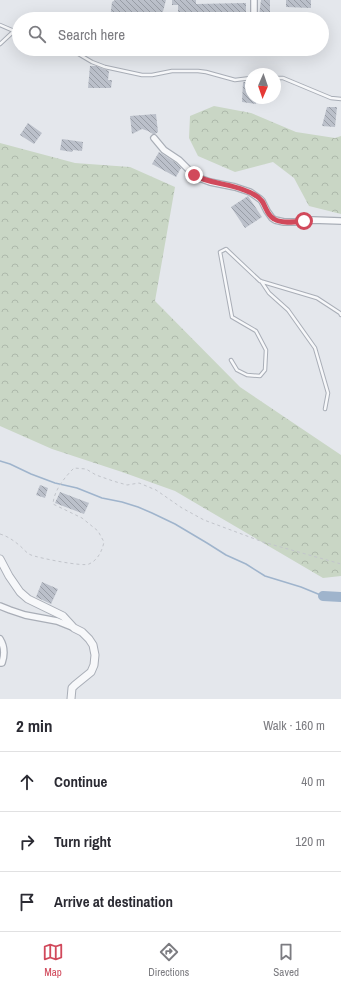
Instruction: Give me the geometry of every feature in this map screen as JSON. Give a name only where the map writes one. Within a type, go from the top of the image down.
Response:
[{"type":"street","points":[[254,0],[254,12]]},
{"type":"street","points":[[154,138],[164,150],[179,160],[199,178],[250,192],[262,201],[267,211],[275,220],[284,222],[313,220],[341,221]]},
{"type":"street","points":[[0,559],[20,592],[28,599],[63,616],[74,628]]},
{"type":"street","points":[[0,606],[21,614],[58,621],[82,632],[89,639],[93,645],[95,655],[94,665],[91,672],[72,688],[71,699]]},
{"type":"street","points":[[0,639],[3,644],[5,654],[2,663],[0,663]]},
{"type":"lane","points":[[0,25],[12,30]]},
{"type":"lane","points":[[0,44],[12,33]]},
{"type":"lane","points":[[82,56],[105,67],[142,75],[152,75],[172,71],[198,71],[235,80],[245,79]]},
{"type":"lane","points":[[281,78],[331,98],[341,99]]},
{"type":"lane","points":[[231,360],[237,370],[247,375],[260,376],[265,370],[266,350],[256,331],[232,316],[220,252],[226,249],[260,280],[269,293],[288,310],[315,348],[328,393],[325,409]]},
{"type":"lane","points":[[260,280],[317,298],[341,315]]},
{"type":"path","points":[[0,534],[7,536],[30,554],[76,564],[88,565],[98,558],[104,542],[98,531],[82,518],[53,504],[54,496],[66,476],[74,468],[86,469],[96,475],[113,481],[127,485],[139,483],[156,490],[182,508],[211,523],[263,542],[341,564]]},
{"type":"green space","points":[[214,106],[251,113],[296,132],[335,138],[341,136],[341,214],[309,206],[294,178],[273,162],[235,172],[198,156],[189,138],[190,116]]},
{"type":"green space","points":[[0,143],[75,163],[130,167],[175,187],[155,301],[240,387],[341,455],[341,576],[323,578],[175,491],[52,449],[0,426]]},
{"type":"building","points":[[115,0],[166,0],[163,12],[111,12],[112,2]]},
{"type":"building","points":[[172,0],[196,0],[196,4],[246,3],[246,12],[178,12],[178,5],[172,5]]},
{"type":"building","points":[[261,0],[270,0],[270,12],[260,12]]},
{"type":"building","points":[[286,0],[311,0],[311,8],[286,7]]},
{"type":"building","points":[[90,66],[96,66],[109,71],[108,80],[112,80],[111,88],[88,88]]},
{"type":"building","points":[[243,82],[245,82],[245,102],[242,102]]},
{"type":"building","points":[[327,107],[337,107],[335,127],[322,126]]},
{"type":"building","points":[[156,114],[158,132],[153,134],[142,129],[132,134],[130,116]]},
{"type":"building","points":[[28,123],[42,133],[34,144],[20,135]]},
{"type":"building","points":[[62,139],[83,142],[82,151],[73,150],[72,152],[60,150]]},
{"type":"building","points":[[159,152],[181,168],[176,177],[152,164]]},
{"type":"building","points":[[248,196],[262,217],[245,228],[231,207]]},
{"type":"building","points":[[40,485],[48,488],[45,498],[36,495]]},
{"type":"building","points":[[60,492],[89,503],[84,514],[55,503]]},
{"type":"building","points":[[42,582],[58,589],[51,604],[36,597]]},
{"type":"waterway","points":[[0,461],[55,483],[77,488],[102,498],[138,507],[175,524],[226,555],[246,564],[265,576],[301,587],[323,596]]},
{"type":"waterway","points":[[323,596],[341,597]]},
{"type":"route","points":[[194,175],[210,182],[234,186],[254,195],[262,201],[267,211],[275,220],[284,222],[304,221]]}]
